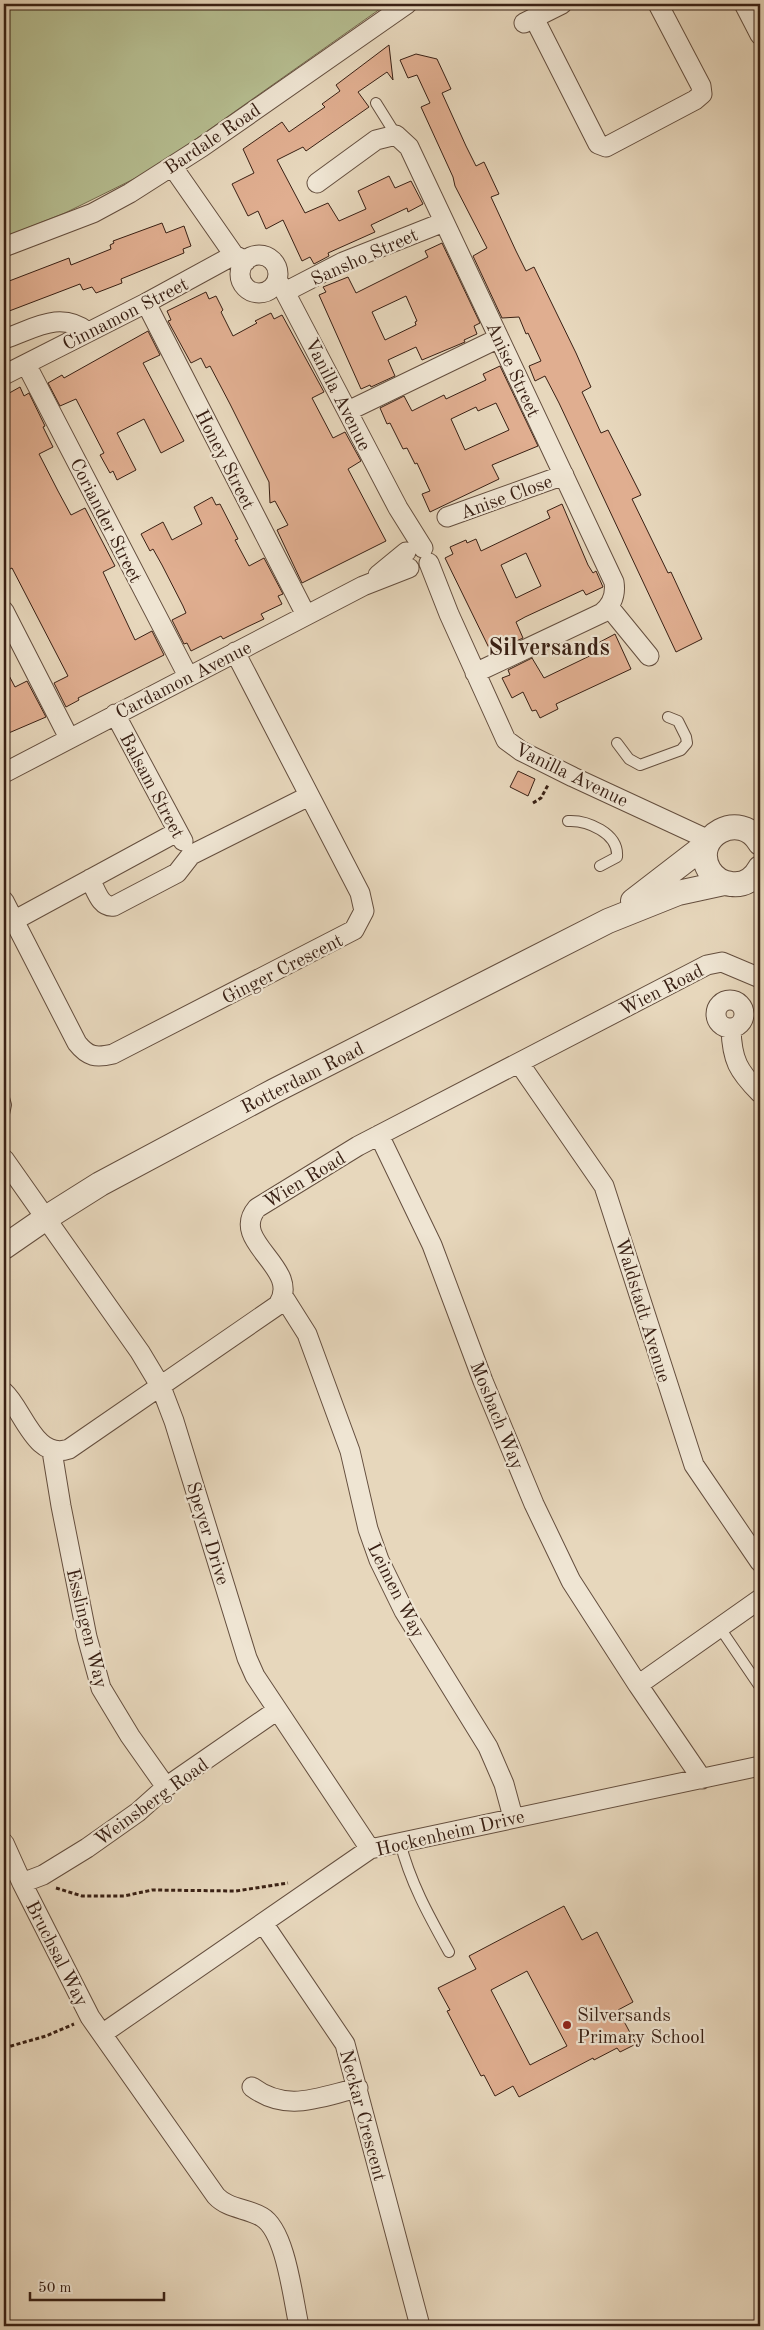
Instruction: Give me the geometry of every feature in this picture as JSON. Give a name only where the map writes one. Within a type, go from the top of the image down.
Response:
[{"type":"street","name":"Bardale Road","points":[[4,247],[93,213],[172,166],[406,4]]},
{"type":"street","points":[[562,4],[529,20],[598,144],[606,147],[695,100],[702,94],[701,86],[658,4]]},
{"type":"street","points":[[744,4],[760,35]]},
{"type":"street","points":[[317,183],[376,140],[396,135]]},
{"type":"street","name":"Anise Street","points":[[396,135],[406,143],[415,156],[444,222],[613,577],[615,589],[609,607]]},
{"type":"street","points":[[172,166],[240,258],[241,277],[247,289],[255,293],[281,286],[276,265],[267,258],[256,256],[240,258]]},
{"type":"street","name":"Sansho Street","points":[[281,286],[444,222]]},
{"type":"street","name":"Cinnamon Street","points":[[4,375],[240,258]]},
{"type":"street","name":"Vanilla Avenue","points":[[281,286],[398,508],[416,558],[449,614],[501,731],[510,744],[573,777],[708,842]]},
{"type":"street","name":"Honey Street","points":[[146,303],[306,615]]},
{"type":"street","points":[[4,340],[57,321],[71,322],[88,332]]},
{"type":"street","points":[[348,412],[499,338]]},
{"type":"street","name":"Coriander Street","points":[[26,364],[188,676]]},
{"type":"street","name":"Anise Close","points":[[447,517],[564,475]]},
{"type":"street","name":"Cardamon Avenue","points":[[4,773],[416,558]]},
{"type":"street","points":[[475,673],[583,623],[609,607],[649,656]]},
{"type":"street","points":[[4,611],[69,738]]},
{"type":"street","name":"Ginger Crescent","points":[[4,900],[77,1043],[90,1056],[102,1057],[113,1054],[349,933],[358,924],[364,911],[360,893],[235,652]]},
{"type":"street","name":"Balsam Street","points":[[115,714],[191,855]]},
{"type":"street","points":[[90,879],[102,903],[112,907],[177,873],[191,855],[308,796]]},
{"type":"street","name":"Rotterdam Road","points":[[608,921],[708,842],[720,830],[733,826],[747,829],[760,842]]},
{"type":"street","points":[[14,920],[177,832]]},
{"type":"street","points":[[708,842],[705,860],[717,879],[748,879]]},
{"type":"street","name":"Rotterdam Road","points":[[4,1248],[46,1218],[100,1184],[266,1096],[608,921],[678,893],[748,879]]},
{"type":"street","name":"Wien Road","points":[[283,1296],[284,1286],[281,1277],[250,1229],[252,1213],[268,1201],[379,1135],[707,965],[722,962],[760,978]]},
{"type":"street","points":[[731,1029],[732,1052],[737,1066],[760,1093]]},
{"type":"street","name":"Waldstadt Avenue","points":[[519,1063],[604,1186],[694,1465],[760,1562]]},
{"type":"street","name":"Mosbach Way","points":[[379,1135],[432,1245],[483,1381],[534,1504],[580,1597],[702,1779]]},
{"type":"street","name":"Speyer Drive","points":[[4,1159],[140,1352],[161,1387],[174,1421],[249,1664],[276,1711],[370,1849]]},
{"type":"street","points":[[4,1392],[11,1399],[36,1438],[52,1451],[69,1449],[272,1309],[283,1296]]},
{"type":"street","name":"Leimen Way","points":[[283,1296],[306,1334],[350,1451],[368,1529],[379,1560],[404,1611],[491,1753],[504,1784],[513,1817]]},
{"type":"street","name":"Esslingen Way","points":[[52,1451],[87,1637],[100,1688],[125,1729],[166,1787]]},
{"type":"street","points":[[638,1685],[760,1599]]},
{"type":"street","name":"Weinsberg Road","points":[[22,1884],[43,1875],[101,1838],[138,1812],[166,1787],[276,1711]]},
{"type":"street","name":"Hockenheim Drive","points":[[102,2034],[370,1849],[513,1817],[760,1766]]},
{"type":"street","name":"Bruchsal Way","points":[[4,1843],[22,1884],[90,2017],[102,2034]]},
{"type":"street","name":"Neckar Crescent","points":[[263,1923],[345,2044],[420,2326]]},
{"type":"street","points":[[102,2034],[216,2196],[224,2203],[261,2217],[273,2229],[281,2248],[299,2326]]},
{"type":"street","points":[[252,2087],[268,2098],[288,2102],[305,2101],[358,2088]]},
{"type":"lane","name":"Anise Street","points":[[376,103],[396,135]]},
{"type":"lane","points":[[617,743],[629,759],[640,765],[681,750],[687,743],[686,737],[678,721],[668,717]]},
{"type":"lane","points":[[568,821],[580,821],[593,825],[609,838],[617,851],[617,857],[600,866]]},
{"type":"lane","points":[[4,1098],[6,1105],[4,1114]]},
{"type":"lane","points":[[720,1628],[760,1687]]},
{"type":"lane","points":[[400,1842],[406,1867],[417,1894],[449,1952]]},
{"type":"path","points":[[533,803],[541,798],[549,782]]},
{"type":"path","points":[[43,1875],[50,1886],[82,1896],[124,1896],[152,1890],[236,1891],[276,1886],[309,1878],[316,1886]]},
{"type":"path","points":[[4,2048],[46,2036],[90,2017]]},
{"type":"green space","points":[[4,4],[387,4],[152,170],[65,213],[4,237]]},
{"type":"building","points":[[389,45],[393,80],[387,72],[358,92],[369,107],[306,151],[303,147],[277,160],[305,213],[328,203],[339,221],[366,209],[358,191],[389,176],[395,188],[411,181],[423,204],[408,212],[407,208],[371,225],[375,232],[328,253],[329,256],[314,264],[310,257],[302,261],[283,220],[266,229],[258,211],[248,216],[232,184],[254,173],[243,149],[282,122],[289,132],[325,107],[322,104],[340,91],[336,85]]},
{"type":"building","points":[[416,54],[437,59],[451,89],[442,93],[466,146],[476,166],[484,162],[499,194],[491,197],[516,251],[526,271],[534,267],[591,387],[582,392],[601,433],[608,430],[641,495],[632,499],[668,573],[671,572],[702,639],[676,652],[545,376],[535,381],[529,366],[541,361],[528,333],[526,334],[519,317],[502,318],[473,256],[487,248],[455,186],[453,177],[421,107],[430,103],[417,75],[408,78],[400,60]]},
{"type":"building","points":[[162,223],[166,233],[184,226],[191,246],[183,249],[184,253],[121,279],[122,283],[96,293],[92,287],[83,290],[80,284],[4,313],[4,283],[69,258],[71,265],[111,249],[110,245],[114,243],[113,241]]},
{"type":"building","points":[[442,243],[480,323],[474,326],[477,334],[464,340],[465,342],[422,360],[416,347],[388,360],[395,376],[371,387],[370,385],[361,389],[319,295],[326,292],[323,287],[348,277],[356,293],[428,257],[425,251]],"holes":[[[406,296],[417,321],[415,322],[416,325],[385,340],[372,312]]]},
{"type":"building","points":[[206,292],[209,299],[216,296],[223,310],[221,312],[233,336],[271,313],[274,319],[282,315],[324,392],[312,398],[333,438],[345,432],[361,461],[348,469],[386,541],[302,583],[277,530],[288,525],[275,501],[270,503],[269,482],[230,404],[210,366],[206,368],[201,358],[191,363],[168,321],[171,320],[167,311]]},
{"type":"building","points":[[148,331],[160,355],[143,363],[184,441],[161,453],[144,419],[117,433],[136,470],[117,480],[113,471],[110,473],[100,455],[104,453],[76,399],[60,406],[48,383],[62,375],[64,378]]},
{"type":"building","points":[[500,366],[538,446],[492,465],[499,479],[430,512],[422,494],[430,491],[417,463],[415,464],[407,448],[403,449],[390,423],[387,424],[380,408],[404,396],[412,411],[444,395],[446,399],[486,380],[483,374]],"holes":[[[496,403],[509,430],[465,450],[451,419],[476,407],[478,411]]]},
{"type":"building","points":[[20,387],[24,396],[29,393],[53,447],[39,454],[58,491],[71,515],[85,508],[115,566],[103,572],[135,640],[152,631],[164,655],[78,698],[79,700],[66,707],[54,683],[68,676],[12,568],[4,572],[4,396]]},
{"type":"building","points":[[212,497],[216,505],[220,504],[238,539],[235,540],[249,566],[264,558],[283,594],[278,596],[282,604],[261,614],[264,619],[223,639],[221,636],[191,651],[187,643],[184,644],[172,620],[186,613],[153,549],[150,551],[141,534],[163,522],[172,540],[202,524],[194,507]]},
{"type":"building","points":[[562,504],[588,565],[593,573],[596,571],[603,587],[586,595],[583,590],[516,622],[523,638],[499,649],[498,647],[490,650],[445,558],[453,554],[450,547],[466,540],[467,543],[476,539],[481,551],[550,518],[547,511]],"holes":[[[526,553],[541,586],[516,598],[501,565]]]},
{"type":"building","points":[[615,634],[631,669],[556,704],[558,709],[540,718],[536,710],[532,711],[523,692],[512,698],[502,678],[510,675],[508,670],[532,658],[544,678],[602,650],[598,643]]},
{"type":"building","points":[[4,666],[15,687],[27,681],[46,717],[4,735]]},
{"type":"building","points":[[518,771],[535,779],[528,796],[510,787]]},
{"type":"building","points":[[564,1906],[582,1940],[597,1932],[633,2002],[618,2010],[636,2044],[620,2052],[617,2048],[594,2060],[593,2058],[519,2097],[513,2086],[495,2096],[484,2075],[481,2076],[447,2011],[450,2010],[438,1988],[476,1969],[469,1956]],"holes":[[[527,1971],[567,2046],[530,2065],[491,1990]]]},
{"type":"place","name":"Silversands Primary School","points":[[567,2025]]},
{"type":"district","name":"Silversands","points":[[549,647]]}]
